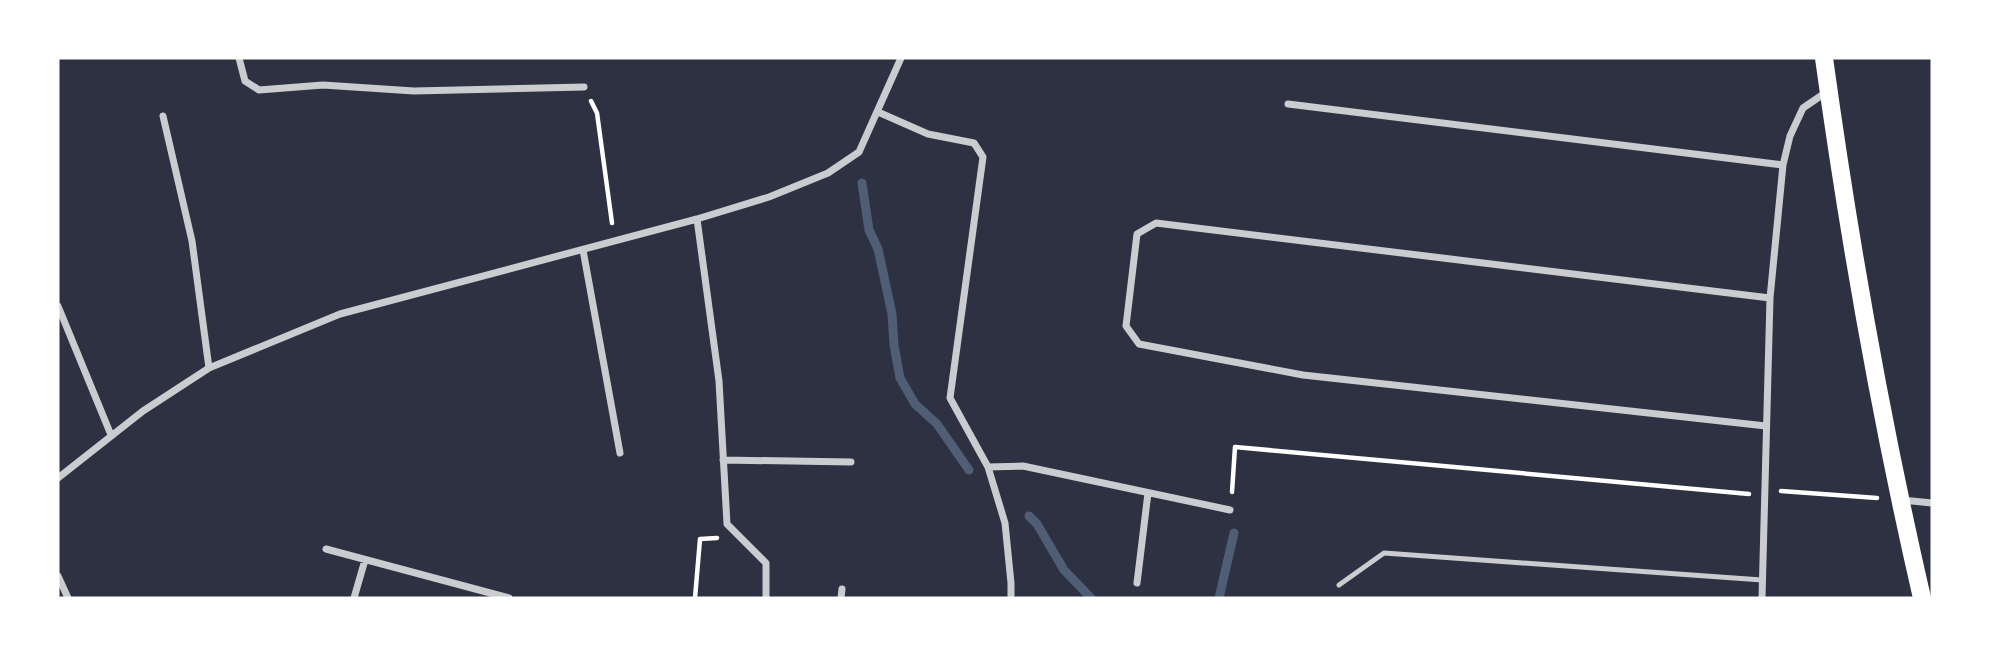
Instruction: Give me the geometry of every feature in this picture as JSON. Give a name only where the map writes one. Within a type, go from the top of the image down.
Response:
[{"type":"main road","points":[[1825,58],[1861,288],[1899,500],[1922,598]]},
{"type":"street","points":[[239,58],[245,80],[259,89],[323,85],[414,91],[584,87]]},
{"type":"street","points":[[58,478],[143,411],[209,368],[340,314],[697,219],[769,197],[828,173],[859,152],[901,58]]},
{"type":"street","points":[[1762,598],[1770,298],[1783,165],[1790,136],[1803,108],[1829,90]]},
{"type":"street","points":[[1288,104],[1783,165]]},
{"type":"street","points":[[878,112],[928,134],[974,143],[983,156],[950,398],[988,467],[1004,523],[1011,598]]},
{"type":"street","points":[[163,116],[192,241],[209,368]]},
{"type":"street","points":[[697,219],[719,381],[727,524],[766,563],[766,598]]},
{"type":"street","points":[[1766,426],[1303,375],[1139,344],[1126,326],[1137,234],[1156,223],[1770,298]]},
{"type":"street","points":[[583,250],[620,453]]},
{"type":"street","points":[[58,306],[111,435]]},
{"type":"street","points":[[723,460],[851,462]]},
{"type":"street","points":[[988,467],[1023,466],[1230,510]]},
{"type":"street","points":[[1138,583],[1148,494]]},
{"type":"street","points":[[1899,500],[1932,503]]},
{"type":"street","points":[[327,550],[509,598]]},
{"type":"street","points":[[354,598],[365,560]]},
{"type":"street","points":[[58,576],[68,598]]},
{"type":"street","points":[[841,598],[842,589]]},
{"type":"lane","points":[[1339,585],[1384,553],[1762,580]]},
{"type":"path","points":[[584,87],[597,113],[615,241]]},
{"type":"path","points":[[1230,510],[1235,447],[1765,495],[1783,490],[1899,500]]},
{"type":"path","points":[[695,598],[700,540],[716,539],[727,524]]},
{"type":"waterway","points":[[862,183],[869,230],[878,249],[892,314],[900,378],[915,404],[937,424],[969,470]]},
{"type":"waterway","points":[[1029,516],[1037,524],[1064,570],[1091,598]]},
{"type":"waterway","points":[[1219,598],[1234,533]]}]
